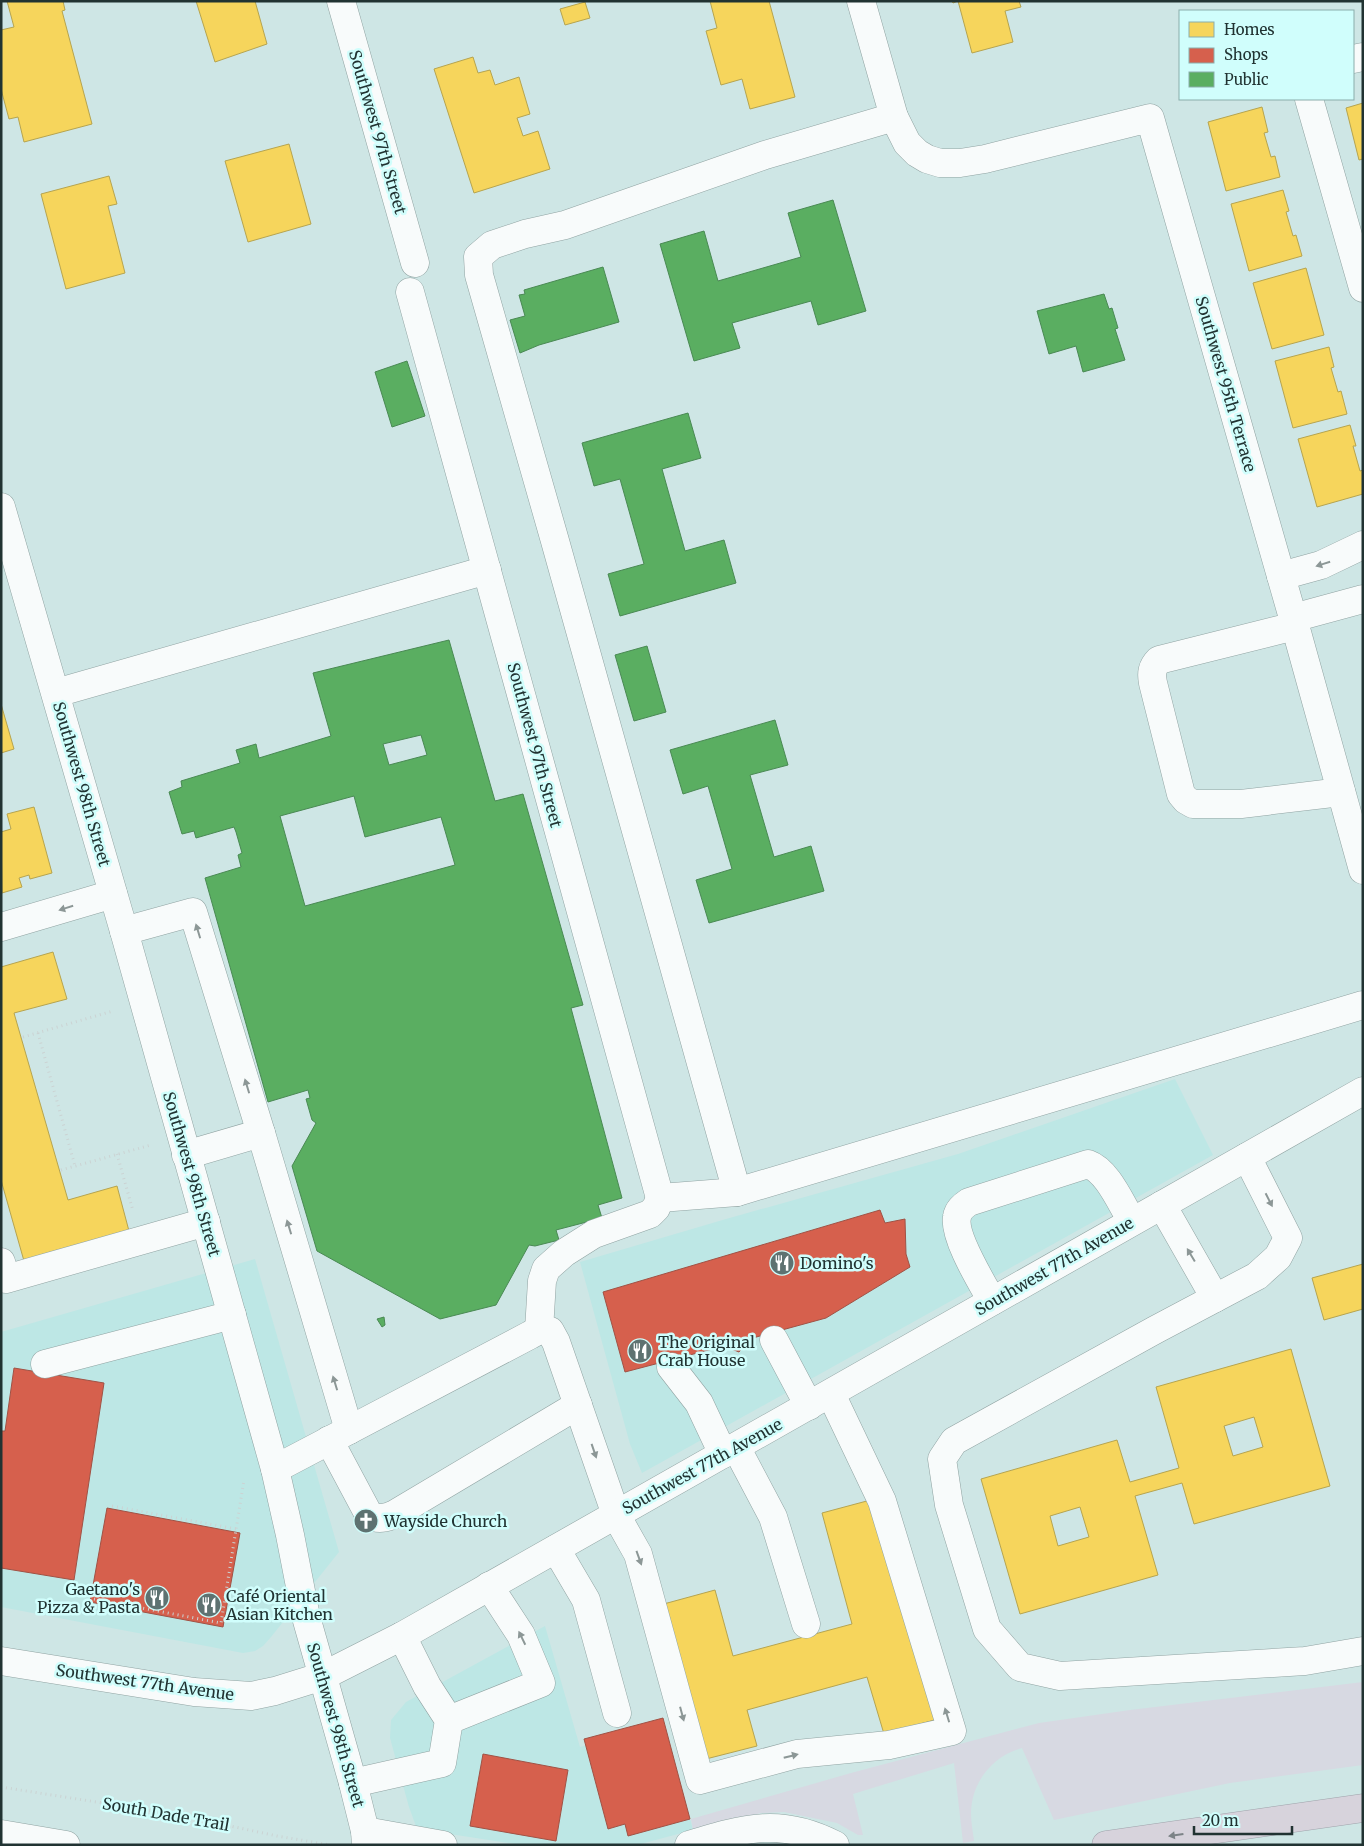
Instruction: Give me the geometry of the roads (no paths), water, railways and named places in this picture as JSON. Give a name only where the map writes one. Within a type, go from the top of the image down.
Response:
[{"type":"highway","points":[[1106,1845],[1363,1808]]},
{"type":"street","name":"Southwest 97th Street","points":[[341,1],[415,263]]},
{"type":"street","points":[[737,1192],[558,550],[479,275],[478,257],[492,245],[525,234],[565,225],[765,155],[894,117],[862,1]]},
{"type":"street","points":[[1309,100],[1363,288]]},
{"type":"street","name":"Southwest 95th Terrace","points":[[894,117],[907,142],[917,153],[927,159],[946,163],[985,159],[1150,118],[1363,870]]},
{"type":"street","name":"Southwest 97th Street","points":[[410,292],[660,1198]]},
{"type":"street","name":"Southwest 98th Street","points":[[1,507],[12,583],[56,693],[124,930],[274,1469],[290,1535],[306,1617],[353,1783],[366,1838]]},
{"type":"street","points":[[1281,576],[1326,563],[1363,546]]},
{"type":"street","points":[[56,693],[487,570]]},
{"type":"street","points":[[1341,792],[1241,804],[1194,804],[1186,800],[1181,794],[1152,674],[1154,666],[1159,660],[1294,622],[1363,599]]},
{"type":"street","points":[[1,927],[113,894]]},
{"type":"street","points":[[124,930],[193,912],[261,1133],[339,1435],[369,1515],[374,1518],[384,1518],[395,1514],[578,1405]]},
{"type":"street","points":[[539,1330],[542,1281],[546,1269],[564,1253],[594,1234],[650,1214],[656,1208],[660,1198],[737,1192],[1363,1005]]},
{"type":"street","name":"Southwest 77th Avenue","points":[[1,1661],[194,1692],[228,1695],[251,1696],[275,1691],[323,1676],[402,1636],[1363,1091]]},
{"type":"street","points":[[186,1154],[261,1133]]},
{"type":"street","points":[[1247,1157],[1288,1238],[1278,1257],[1257,1276],[954,1441],[942,1459],[949,1505],[987,1629],[1020,1667],[1060,1676],[1305,1661],[1363,1651]]},
{"type":"street","points":[[992,1301],[958,1236],[956,1218],[961,1208],[969,1202],[1088,1164],[1096,1167],[1103,1174],[1132,1221]]},
{"type":"street","points":[[1162,1205],[1215,1298]]},
{"type":"street","points":[[1,1262],[6,1279],[206,1222]]},
{"type":"street","points":[[45,1364],[232,1315]]},
{"type":"street","points":[[274,1469],[539,1330],[550,1330],[556,1342],[616,1515],[638,1554],[700,1780],[797,1754],[889,1745],[952,1731],[882,1501],[820,1400],[774,1340]]},
{"type":"street","points":[[671,1367],[699,1403],[772,1518],[806,1624]]},
{"type":"street","points":[[556,1549],[586,1600],[617,1713]]},
{"type":"street","points":[[449,1720],[541,1683],[521,1635],[489,1586]]},
{"type":"street","points":[[353,1783],[442,1763],[449,1720],[427,1686],[402,1636]]},
{"type":"street","points":[[689,1845],[754,1827],[786,1827],[810,1833],[835,1845]]},
{"type":"street","points":[[1,1834],[66,1845]]},
{"type":"street","points":[[366,1838],[443,1845]]},
{"type":"place","name":"Domino's","points":[[782,1263]]},
{"type":"place","name":"The Original Crab House","points":[[640,1351]]},
{"type":"place","name":"Wayside Church","points":[[366,1521]]},
{"type":"place","name":"Gaetano's Pizza & Pasta","points":[[157,1598]]},
{"type":"place","name":"Café Oriental Asian Kitchen","points":[[209,1605]]}]
